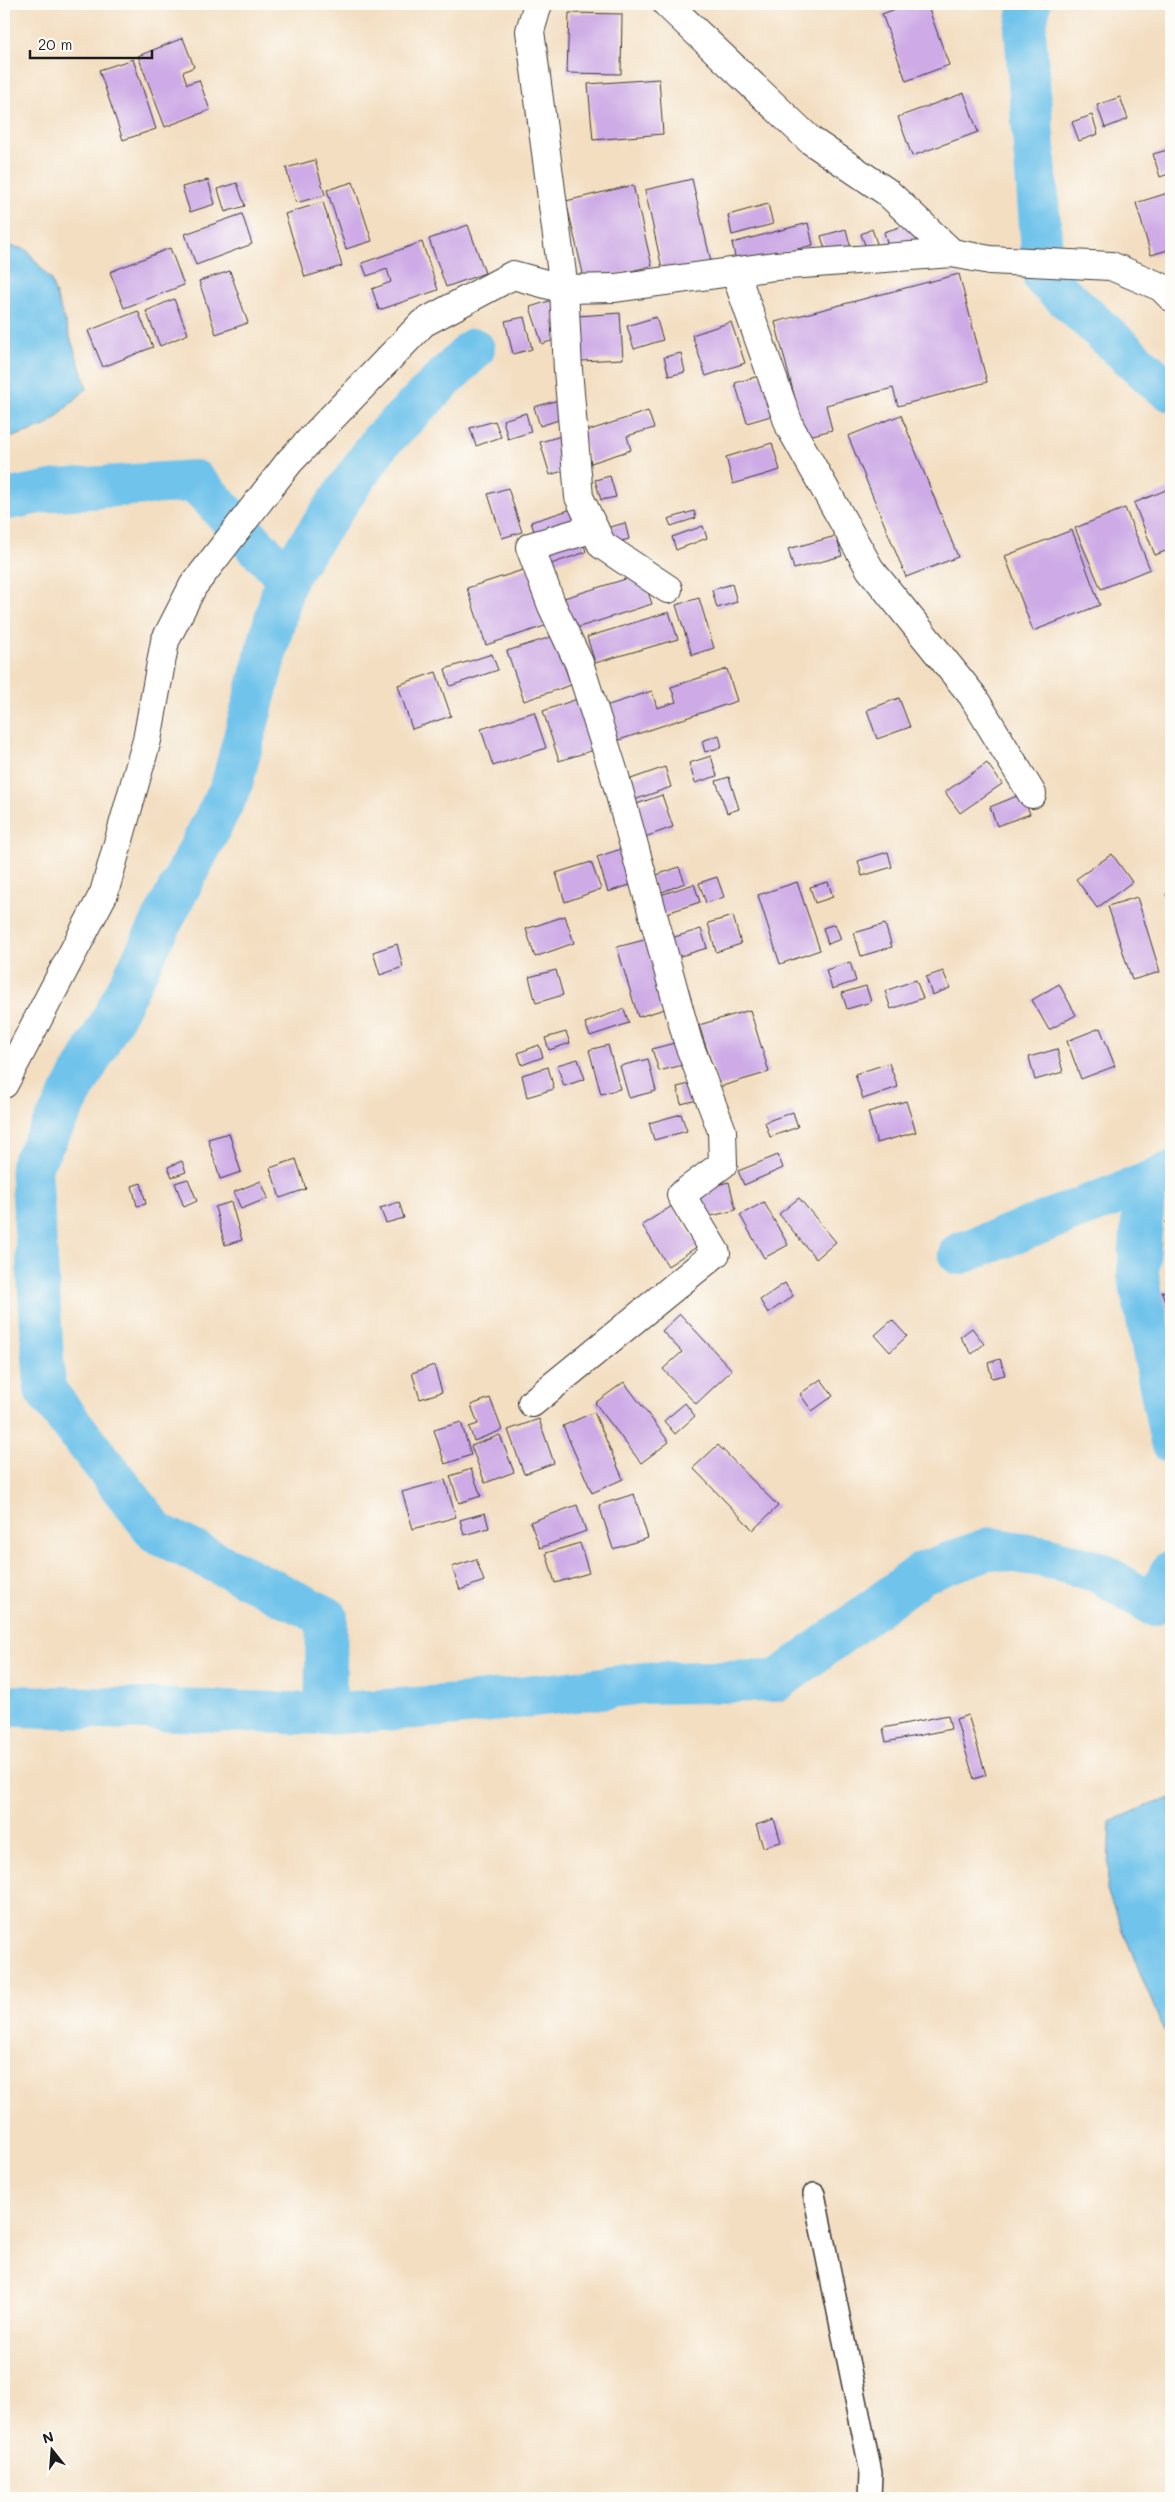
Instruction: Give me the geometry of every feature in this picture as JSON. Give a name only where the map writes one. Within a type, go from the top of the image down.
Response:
[{"type":"street","points":[[538,4],[530,31],[564,289],[568,370],[579,497],[602,545],[668,589]]},
{"type":"street","points":[[667,4],[810,140],[887,192],[952,253]]},
{"type":"street","points":[[4,1084],[104,894],[148,740],[165,641],[193,586],[290,461],[423,324],[512,275],[564,289],[615,288],[775,266],[952,253],[990,260],[1111,266],[1161,287],[1171,297]]},
{"type":"street","points":[[735,272],[790,427],[865,560],[972,695],[1032,794]]},
{"type":"street","points":[[532,1403],[716,1253],[681,1195],[723,1164],[722,1131],[688,1042],[614,772],[579,663],[552,606],[530,547],[594,528]]},
{"type":"lane","points":[[814,2194],[871,2473],[870,2498]]},
{"type":"water","points":[[4,245],[26,249],[51,280],[87,388],[48,425],[4,440]]},
{"type":"water","points":[[1171,1798],[1171,2042],[1158,2017],[1107,1891],[1110,1822],[1144,1807]]},
{"type":"building","points":[[909,4],[927,4],[949,65],[906,81],[882,14]]},
{"type":"building","points":[[569,13],[622,14],[621,74],[567,73]]},
{"type":"building","points":[[183,38],[194,67],[183,72],[187,84],[199,80],[210,110],[165,127],[138,56]]},
{"type":"building","points":[[133,59],[156,129],[123,140],[99,70]]},
{"type":"building","points":[[659,79],[663,134],[593,140],[588,84]]},
{"type":"building","points":[[964,93],[978,132],[912,156],[898,117]]},
{"type":"building","points":[[1120,97],[1128,119],[1105,128],[1097,105]]},
{"type":"building","points":[[1092,115],[1098,134],[1079,141],[1072,122]]},
{"type":"building","points":[[1171,149],[1171,173],[1160,177],[1153,154]]},
{"type":"building","points":[[315,160],[325,195],[296,203],[286,168]]},
{"type":"building","points":[[692,179],[711,262],[663,273],[645,190]]},
{"type":"building","points":[[208,180],[215,204],[190,212],[182,187]]},
{"type":"building","points":[[353,182],[372,241],[346,249],[327,190]]},
{"type":"building","points":[[237,183],[245,206],[225,212],[218,189]]},
{"type":"building","points":[[633,185],[652,266],[585,282],[566,201]]},
{"type":"building","points":[[1171,192],[1171,249],[1151,255],[1136,203]]},
{"type":"building","points":[[323,202],[342,266],[305,277],[285,214]]},
{"type":"building","points":[[768,204],[773,224],[732,235],[728,215]]},
{"type":"building","points":[[242,214],[252,244],[196,265],[185,234]]},
{"type":"building","points":[[918,221],[924,240],[889,250],[884,232]]},
{"type":"building","points":[[808,223],[813,245],[737,265],[732,243]]},
{"type":"building","points":[[468,225],[485,273],[446,287],[429,239]]},
{"type":"building","points":[[846,229],[851,249],[827,256],[821,236]]},
{"type":"building","points":[[872,229],[880,252],[869,256],[861,234]]},
{"type":"building","points":[[422,242],[438,290],[379,310],[372,289],[391,282],[387,269],[367,276],[362,263]]},
{"type":"building","points":[[170,248],[184,285],[124,308],[110,272]]},
{"type":"building","points":[[230,271],[248,323],[216,334],[199,281]]},
{"type":"building","points":[[959,274],[987,382],[898,406],[893,388],[826,405],[832,430],[805,437],[775,322]]},
{"type":"building","points":[[174,299],[188,334],[160,346],[146,311]]},
{"type":"building","points":[[552,300],[563,337],[542,344],[530,307]]},
{"type":"building","points":[[138,311],[153,347],[103,367],[88,331]]},
{"type":"building","points":[[620,313],[623,359],[581,361],[578,316]]},
{"type":"building","points":[[524,317],[532,349],[513,354],[505,321]]},
{"type":"building","points":[[656,317],[663,340],[634,349],[627,326]]},
{"type":"building","points":[[731,322],[745,363],[706,376],[692,335]]},
{"type":"building","points":[[681,353],[685,372],[669,376],[664,357]]},
{"type":"building","points":[[762,375],[774,415],[747,423],[735,383]]},
{"type":"building","points":[[562,399],[568,417],[540,426],[534,407]]},
{"type":"building","points":[[648,411],[654,428],[627,436],[631,450],[591,463],[581,433]]},
{"type":"building","points":[[526,413],[531,432],[508,439],[503,420]]},
{"type":"building","points":[[901,415],[958,557],[906,577],[848,436]]},
{"type":"building","points":[[495,421],[501,437],[476,446],[470,428]]},
{"type":"building","points":[[565,435],[575,467],[550,475],[540,442]]},
{"type":"building","points":[[772,443],[780,470],[733,484],[726,457]]},
{"type":"building","points":[[610,476],[616,497],[601,500],[595,480]]},
{"type":"building","points":[[508,488],[522,532],[502,538],[488,494]]},
{"type":"building","points":[[1171,488],[1171,549],[1155,555],[1134,503]]},
{"type":"building","points":[[575,508],[579,524],[536,537],[531,522]]},
{"type":"building","points":[[1125,508],[1150,569],[1101,589],[1075,528]]},
{"type":"building","points":[[694,511],[696,518],[671,526],[668,519]]},
{"type":"building","points":[[625,523],[629,539],[610,544],[606,528]]},
{"type":"building","points":[[703,526],[707,538],[676,550],[672,537]]},
{"type":"building","points":[[1072,530],[1100,605],[1033,631],[1005,556]]},
{"type":"building","points":[[836,536],[842,556],[794,569],[788,549]]},
{"type":"building","points":[[582,537],[586,552],[542,567],[536,551]]},
{"type":"building","points":[[529,568],[548,625],[486,645],[467,588]]},
{"type":"building","points":[[642,574],[652,604],[573,629],[564,598]]},
{"type":"building","points":[[732,584],[737,602],[717,608],[712,590]]},
{"type":"building","points":[[699,598],[714,648],[692,655],[676,605]]},
{"type":"building","points":[[669,612],[678,639],[595,663],[587,637]]},
{"type":"building","points":[[554,636],[571,685],[524,701],[507,651]]},
{"type":"building","points":[[492,654],[498,670],[450,686],[445,669]]},
{"type":"building","points":[[727,669],[737,701],[610,743],[599,708],[652,691],[657,708],[676,702],[671,687]]},
{"type":"building","points":[[436,672],[451,716],[412,729],[398,685]]},
{"type":"building","points":[[580,698],[597,749],[559,761],[543,711]]},
{"type":"building","points":[[899,698],[910,727],[877,739],[867,710]]},
{"type":"building","points":[[534,712],[546,748],[493,766],[481,729]]},
{"type":"building","points":[[719,735],[722,747],[705,752],[702,741]]},
{"type":"building","points":[[711,756],[717,776],[695,783],[689,763]]},
{"type":"building","points":[[987,763],[1002,784],[960,813],[945,792]]},
{"type":"building","points":[[665,767],[671,787],[634,800],[628,780]]},
{"type":"building","points":[[729,777],[739,809],[727,813],[716,781]]},
{"type":"building","points":[[1022,794],[1030,814],[997,826],[990,807]]},
{"type":"building","points":[[662,795],[673,827],[642,838],[631,806]]},
{"type":"building","points":[[621,849],[633,884],[608,892],[597,857]]},
{"type":"building","points":[[888,852],[892,867],[862,876],[858,861]]},
{"type":"building","points":[[1112,854],[1132,882],[1097,908],[1076,879]]},
{"type":"building","points":[[591,862],[601,889],[565,902],[556,873]]},
{"type":"building","points":[[679,867],[685,883],[657,894],[651,877]]},
{"type":"building","points":[[717,877],[724,897],[706,903],[699,883]]},
{"type":"building","points":[[797,882],[820,950],[780,964],[758,895]]},
{"type":"building","points":[[828,882],[833,897],[815,903],[810,887]]},
{"type":"building","points":[[694,884],[700,902],[661,915],[654,897]]},
{"type":"building","points":[[1171,892],[1171,908],[1166,894]]},
{"type":"building","points":[[1137,897],[1160,972],[1132,980],[1108,906]]},
{"type":"building","points":[[565,916],[574,943],[535,957],[526,929]]},
{"type":"building","points":[[733,916],[741,944],[716,952],[708,923]]},
{"type":"building","points":[[835,924],[841,939],[828,944],[823,928]]},
{"type":"building","points":[[885,924],[892,947],[861,956],[854,933]]},
{"type":"building","points":[[701,929],[707,948],[674,958],[668,939]]},
{"type":"building","points":[[652,938],[672,1007],[638,1017],[617,947]]},
{"type":"building","points":[[397,944],[403,967],[380,975],[373,952]]},
{"type":"building","points":[[850,962],[856,981],[832,989],[826,970]]},
{"type":"building","points":[[556,970],[563,995],[536,1003],[529,977]]},
{"type":"building","points":[[943,971],[950,988],[932,995],[926,977]]},
{"type":"building","points":[[916,980],[923,998],[891,1009],[885,991]]},
{"type":"building","points":[[1059,984],[1076,1015],[1049,1030],[1032,1000]]},
{"type":"building","points":[[866,986],[871,1002],[847,1009],[842,993]]},
{"type":"building","points":[[624,1009],[629,1023],[590,1036],[585,1023]]},
{"type":"building","points":[[750,1010],[769,1072],[719,1087],[699,1025]]},
{"type":"building","points":[[1100,1028],[1115,1066],[1081,1079],[1067,1041]]},
{"type":"building","points":[[566,1032],[570,1043],[549,1050],[545,1038]]},
{"type":"building","points":[[678,1042],[683,1065],[659,1071],[652,1049]]},
{"type":"building","points":[[539,1045],[543,1057],[522,1065],[518,1053]]},
{"type":"building","points":[[608,1045],[620,1089],[601,1094],[589,1050]]},
{"type":"building","points":[[1057,1049],[1063,1072],[1035,1080],[1029,1057]]},
{"type":"building","points":[[578,1059],[585,1079],[564,1086],[557,1065]]},
{"type":"building","points":[[648,1059],[656,1091],[629,1098],[620,1066]]},
{"type":"building","points":[[889,1063],[898,1087],[863,1099],[855,1074]]},
{"type":"building","points":[[548,1067],[554,1089],[527,1097],[522,1075]]},
{"type":"building","points":[[698,1082],[702,1099],[681,1104],[677,1087]]},
{"type":"building","points":[[906,1101],[916,1132],[877,1143],[868,1112]]},
{"type":"building","points":[[793,1112],[798,1127],[770,1137],[765,1122]]},
{"type":"building","points":[[681,1114],[687,1131],[654,1140],[649,1123]]},
{"type":"building","points":[[229,1133],[241,1172],[220,1179],[208,1139]]},
{"type":"building","points":[[778,1155],[783,1168],[744,1185],[738,1171]]},
{"type":"building","points":[[296,1159],[306,1189],[280,1198],[270,1168]]},
{"type":"building","points":[[182,1161],[186,1172],[172,1177],[168,1167]]},
{"type":"building","points":[[188,1179],[197,1201],[184,1207],[175,1183]]},
{"type":"building","points":[[261,1181],[268,1198],[241,1209],[234,1192]]},
{"type":"building","points":[[729,1182],[736,1210],[703,1218],[696,1190]]},
{"type":"building","points":[[141,1183],[146,1204],[137,1206],[132,1186]]},
{"type":"building","points":[[799,1198],[836,1242],[816,1259],[779,1214]]},
{"type":"building","points":[[231,1202],[242,1240],[225,1245],[215,1207]]},
{"type":"building","points":[[399,1202],[404,1218],[386,1223],[380,1208]]},
{"type":"building","points":[[764,1202],[788,1245],[764,1258],[740,1215]]},
{"type":"building","points":[[672,1206],[698,1246],[668,1266],[642,1225]]},
{"type":"building","points":[[1171,1221],[1171,1237],[1166,1222]]},
{"type":"building","points":[[785,1283],[793,1296],[768,1313],[760,1300]]},
{"type":"building","points":[[1171,1289],[1171,1313],[1169,1314],[1162,1292]]},
{"type":"building","points":[[680,1314],[732,1370],[696,1404],[663,1369],[682,1352],[662,1331]]},
{"type":"building","points":[[892,1320],[907,1336],[890,1352],[875,1335]]},
{"type":"building","points":[[972,1328],[984,1344],[972,1354],[960,1337]]},
{"type":"building","points":[[1000,1359],[1005,1375],[992,1378],[988,1363]]},
{"type":"building","points":[[434,1365],[442,1392],[420,1399],[412,1373]]},
{"type":"building","points":[[821,1379],[833,1396],[812,1411],[800,1394]]},
{"type":"building","points":[[624,1382],[669,1442],[641,1463],[595,1403]]},
{"type":"building","points":[[490,1398],[502,1430],[474,1441],[469,1427],[478,1424],[471,1405]]},
{"type":"building","points":[[685,1403],[695,1416],[675,1434],[664,1421]]},
{"type":"building","points":[[594,1412],[623,1479],[592,1493],[563,1426]]},
{"type":"building","points":[[539,1419],[554,1463],[524,1474],[508,1430]]},
{"type":"building","points":[[461,1422],[471,1455],[445,1464],[434,1430]]},
{"type":"building","points":[[500,1435],[514,1472],[485,1483],[471,1446]]},
{"type":"building","points":[[718,1445],[778,1506],[753,1530],[693,1468]]},
{"type":"building","points":[[471,1469],[481,1496],[459,1503],[450,1476]]},
{"type":"building","points":[[445,1480],[456,1517],[413,1529],[402,1492]]},
{"type":"building","points":[[634,1494],[648,1538],[613,1549],[599,1505]]},
{"type":"building","points":[[577,1505],[586,1531],[540,1548],[530,1522]]},
{"type":"building","points":[[485,1513],[489,1528],[464,1535],[460,1520]]},
{"type":"building","points":[[580,1543],[589,1573],[555,1583],[546,1553]]},
{"type":"building","points":[[476,1559],[484,1581],[460,1590],[452,1567]]},
{"type":"building","points":[[948,1715],[951,1729],[886,1742],[883,1728]]},
{"type":"building","points":[[968,1715],[986,1775],[974,1779],[956,1719]]},
{"type":"building","points":[[774,1819],[781,1842],[763,1847],[756,1825]]},
{"type":"waterway","points":[[1030,4],[1025,30],[1044,278],[1158,382],[1171,391]]},
{"type":"waterway","points":[[286,577],[381,441],[474,349]]},
{"type":"waterway","points":[[4,500],[56,490],[195,481],[286,577],[231,787],[111,1021],[31,1166],[45,1390],[157,1533],[327,1617],[325,1714]]},
{"type":"waterway","points":[[959,1254],[1145,1184],[1169,1173]]},
{"type":"waterway","points":[[1145,1184],[1138,1274],[1171,1442]]},
{"type":"waterway","points":[[15,1706],[325,1714],[459,1705],[644,1683],[777,1681],[922,1573],[990,1548],[1046,1557],[1099,1572],[1153,1605],[1171,1571]]}]
